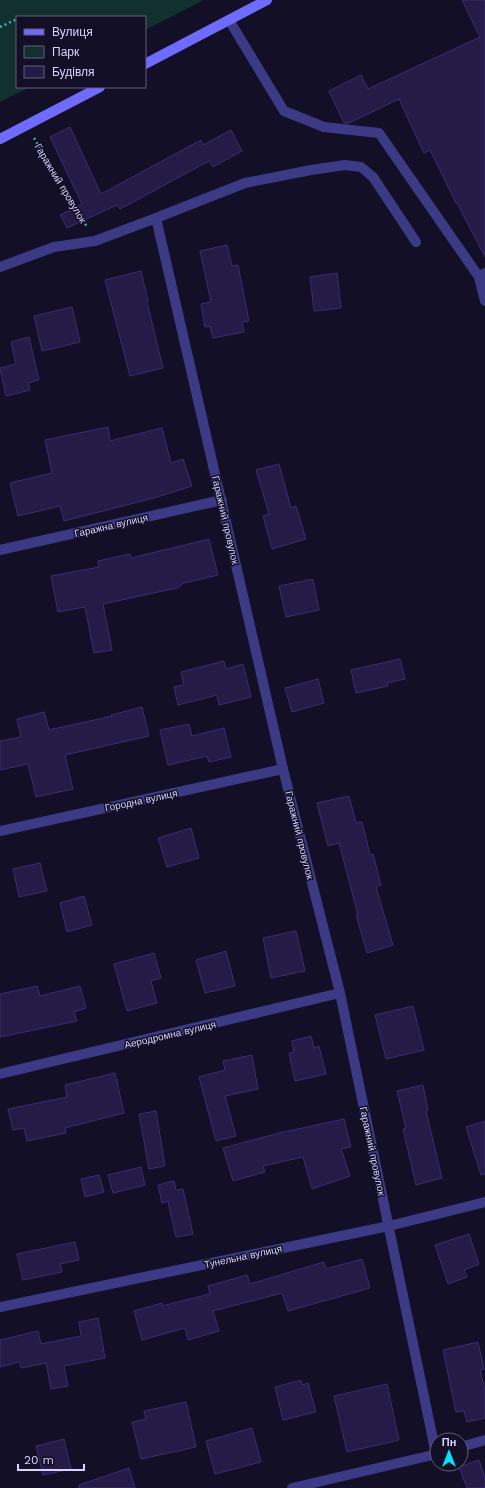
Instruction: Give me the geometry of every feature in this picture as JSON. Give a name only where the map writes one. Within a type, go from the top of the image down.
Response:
[{"type":"main road","points":[[146,63],[267,0]]},
{"type":"main road","points":[[0,139],[98,88]]},
{"type":"street","points":[[229,20],[284,111],[324,127],[379,133],[482,275],[485,300]]},
{"type":"street","points":[[0,268],[54,246],[95,241],[245,183],[345,165],[361,167],[373,177],[416,242]]},
{"type":"street","name":"Гаражний провулок","points":[[156,218],[283,769],[340,993],[432,1432]]},
{"type":"street","name":"Гаражна вулиця","points":[[0,550],[222,500]]},
{"type":"street","name":"Городна вулиця","points":[[0,831],[283,769]]},
{"type":"street","name":"Аеродромна вулиця","points":[[0,1074],[340,993]]},
{"type":"street","name":"Тунельна вулиця","points":[[0,1306],[389,1226],[485,1202]]},
{"type":"street","points":[[469,1445],[485,1440]]},
{"type":"street","points":[[292,1488],[429,1456]]},
{"type":"path","points":[[0,27],[16,19]]},
{"type":"path","name":"Гаражний провулок","points":[[26,126],[95,241]]},
{"type":"green space","points":[[0,0],[204,0],[146,29],[146,16],[16,16],[16,88],[28,88],[0,102]]},
{"type":"building","points":[[462,0],[485,0],[485,257],[430,150],[424,153],[399,99],[349,123],[344,123],[329,91],[361,75],[368,89],[480,37]]},
{"type":"building","points":[[70,127],[101,194],[201,140],[203,145],[231,130],[242,151],[213,167],[209,161],[120,209],[117,205],[67,228],[60,215],[82,204],[50,137]]},
{"type":"building","points":[[227,245],[232,266],[238,265],[249,321],[242,322],[244,332],[213,338],[210,326],[205,327],[201,304],[211,302],[200,251]]},
{"type":"building","points":[[141,271],[163,368],[130,376],[105,280]]},
{"type":"building","points":[[337,273],[341,308],[314,311],[310,277]]},
{"type":"building","points":[[72,307],[80,342],[42,351],[34,316]]},
{"type":"building","points":[[29,337],[39,380],[28,383],[30,390],[6,396],[0,368],[16,364],[11,342]]},
{"type":"building","points":[[108,427],[110,441],[162,428],[171,463],[183,459],[192,486],[154,498],[64,521],[60,506],[18,516],[10,483],[52,473],[45,440]]},
{"type":"building","points":[[279,464],[291,508],[296,506],[306,539],[272,549],[263,516],[269,514],[256,470]]},
{"type":"building","points":[[209,539],[218,575],[184,583],[177,588],[103,604],[112,650],[94,653],[85,607],[58,612],[51,576],[99,567],[98,561],[130,554],[131,558]]},
{"type":"building","points":[[313,579],[319,610],[286,617],[279,586]]},
{"type":"building","points":[[400,659],[405,679],[387,683],[388,686],[356,693],[351,670]]},
{"type":"building","points":[[224,661],[226,669],[243,664],[251,697],[219,705],[217,695],[178,705],[174,687],[184,685],[181,672]]},
{"type":"building","points":[[318,679],[324,703],[292,712],[285,688]]},
{"type":"building","points":[[142,707],[149,736],[65,755],[73,789],[36,797],[28,764],[0,770],[0,741],[21,737],[17,719],[44,712],[49,730],[112,716],[111,715]]},
{"type":"building","points":[[189,724],[192,736],[224,728],[231,757],[209,762],[207,756],[168,765],[160,730]]},
{"type":"building","points":[[349,796],[356,823],[362,822],[370,855],[373,854],[381,885],[376,887],[393,945],[367,953],[356,915],[358,915],[339,843],[328,846],[317,803]]},
{"type":"building","points":[[191,828],[199,858],[167,867],[158,838]]},
{"type":"building","points":[[40,863],[47,891],[19,897],[13,869]]},
{"type":"building","points":[[84,896],[92,925],[67,932],[60,903]]},
{"type":"building","points":[[296,931],[305,971],[271,978],[263,938]]},
{"type":"building","points":[[226,951],[235,986],[205,993],[196,960]]},
{"type":"building","points":[[154,953],[161,978],[151,981],[157,1003],[127,1011],[114,964]]},
{"type":"building","points":[[37,986],[40,996],[80,986],[86,1008],[74,1012],[77,1021],[0,1037],[0,994]]},
{"type":"building","points":[[413,1006],[424,1050],[386,1059],[375,1015]]},
{"type":"building","points":[[311,1036],[314,1048],[319,1046],[326,1074],[295,1081],[289,1053],[294,1052],[292,1041]]},
{"type":"building","points":[[252,1055],[258,1089],[225,1096],[236,1136],[216,1141],[199,1077],[225,1070],[223,1061]]},
{"type":"building","points":[[115,1073],[124,1113],[65,1128],[66,1133],[27,1141],[24,1128],[13,1130],[8,1109],[67,1097],[65,1085]]},
{"type":"building","points":[[423,1085],[428,1110],[426,1111],[442,1178],[416,1185],[403,1129],[406,1128],[397,1091]]},
{"type":"building","points":[[156,1111],[165,1166],[149,1169],[139,1114]]},
{"type":"building","points":[[344,1119],[351,1147],[341,1149],[350,1176],[312,1189],[303,1157],[263,1166],[265,1172],[233,1181],[223,1148],[279,1133]]},
{"type":"building","points":[[485,1121],[485,1174],[481,1175],[466,1127]]},
{"type":"building","points":[[141,1167],[145,1185],[113,1193],[108,1175]]},
{"type":"building","points":[[99,1175],[104,1192],[85,1197],[81,1179]]},
{"type":"building","points":[[174,1181],[176,1190],[183,1189],[193,1234],[176,1237],[168,1201],[162,1203],[158,1185]]},
{"type":"building","points":[[469,1234],[479,1264],[464,1270],[467,1277],[448,1284],[435,1245]]},
{"type":"building","points":[[75,1242],[79,1260],[60,1264],[62,1272],[23,1280],[17,1254]]},
{"type":"building","points":[[362,1259],[370,1288],[288,1311],[282,1293],[213,1311],[219,1331],[188,1340],[185,1328],[142,1340],[134,1311],[162,1303],[162,1306],[210,1294],[208,1286],[247,1275],[250,1284],[324,1262],[326,1269]]},
{"type":"building","points":[[98,1318],[105,1358],[64,1366],[68,1386],[51,1389],[46,1363],[21,1368],[20,1362],[0,1367],[0,1340],[38,1331],[41,1344],[81,1336],[79,1322]]},
{"type":"building","points":[[478,1342],[484,1369],[480,1370],[485,1390],[485,1418],[467,1422],[464,1411],[456,1412],[443,1350]]},
{"type":"building","points":[[301,1380],[302,1385],[308,1383],[316,1412],[283,1420],[275,1387]]},
{"type":"building","points":[[387,1384],[399,1440],[347,1452],[334,1396]]},
{"type":"building","points":[[186,1402],[196,1447],[141,1459],[132,1422],[146,1419],[144,1411]]},
{"type":"building","points":[[252,1428],[261,1462],[215,1474],[206,1441]]},
{"type":"building","points":[[64,1439],[71,1469],[43,1475],[36,1446]]},
{"type":"building","points":[[479,1460],[485,1477],[485,1488],[467,1488],[461,1472],[469,1472],[469,1464]]},
{"type":"building","points":[[129,1468],[135,1488],[79,1488],[79,1485]]}]
